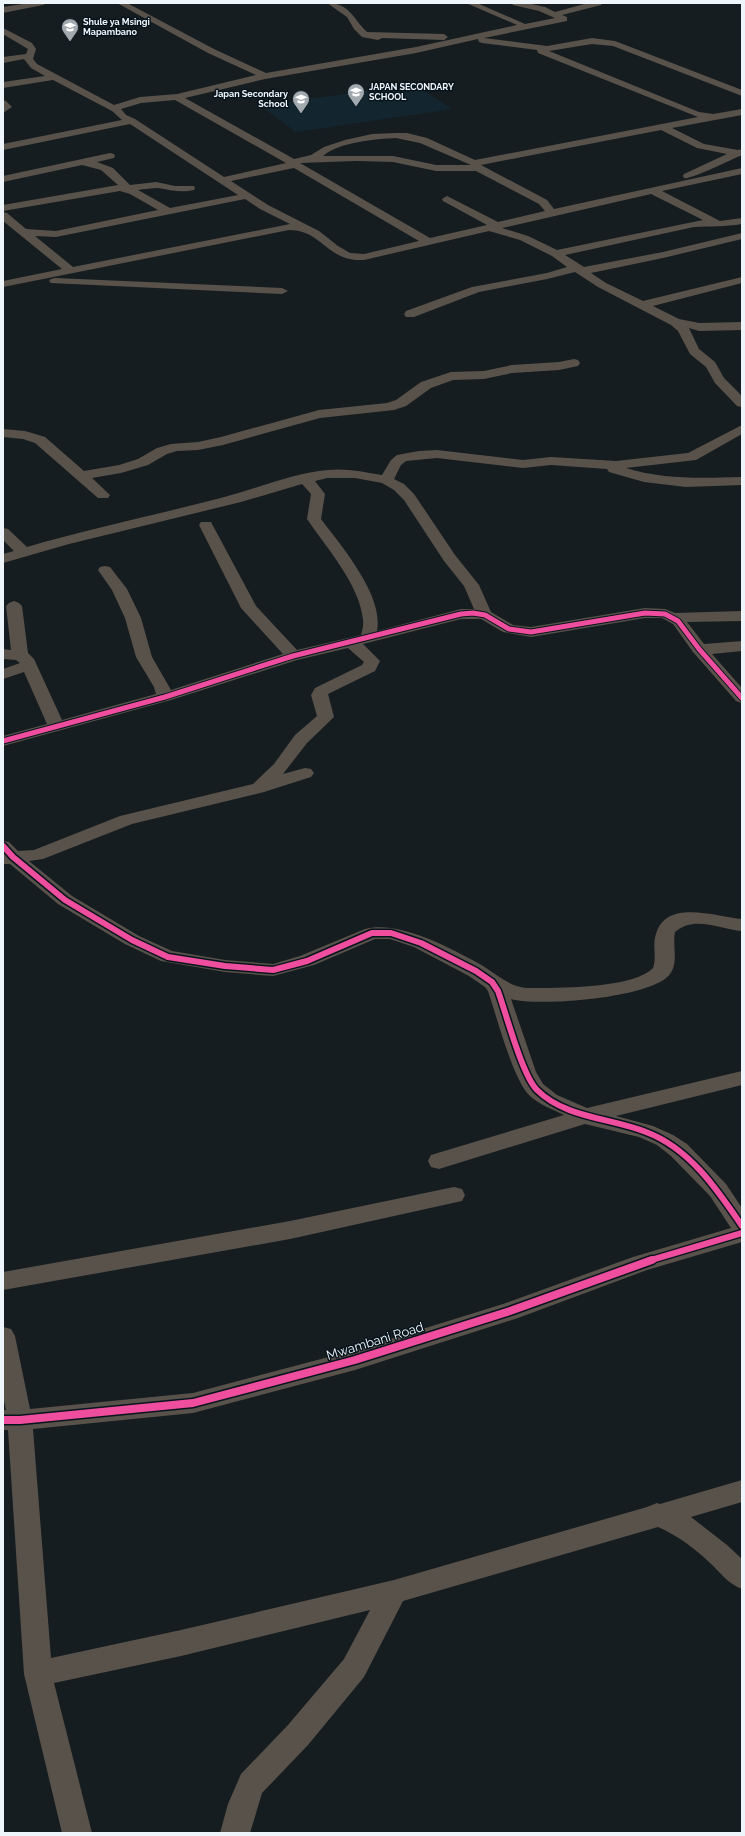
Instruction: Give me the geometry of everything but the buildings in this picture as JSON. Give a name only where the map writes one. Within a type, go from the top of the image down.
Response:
[{"type":"street","points":[[3,10],[43,3]]},
{"type":"street","points":[[121,3],[138,7],[212,52],[265,76]]},
{"type":"street","points":[[331,3],[351,16],[357,27],[365,35],[386,39],[402,52]]},
{"type":"street","points":[[472,4],[497,3]]},
{"type":"street","points":[[115,109],[119,106],[140,100],[177,97],[265,76],[402,52],[564,19],[542,9],[516,3]]},
{"type":"street","points":[[554,14],[598,3]]},
{"type":"street","points":[[472,4],[521,24],[522,27]]},
{"type":"street","points":[[4,33],[29,45],[32,49],[28,59],[34,66],[115,109],[123,117],[132,121],[264,207],[290,219],[300,227]]},
{"type":"street","points":[[496,33],[697,114],[713,117]]},
{"type":"street","points":[[365,35],[423,35],[463,40],[482,40],[547,49],[592,41],[616,44],[742,93]]},
{"type":"street","points":[[3,60],[29,56]]},
{"type":"street","points":[[3,85],[55,77]]},
{"type":"street","points":[[177,97],[295,162],[426,241]]},
{"type":"street","points":[[3,103],[7,107],[3,110]]},
{"type":"street","points":[[295,162],[356,158],[393,159],[436,168],[477,166],[742,112]]},
{"type":"street","points":[[3,146],[132,121]]},
{"type":"street","points":[[662,128],[701,146],[741,153]]},
{"type":"street","points":[[223,180],[313,157],[340,144],[403,134],[424,140],[477,166],[543,202],[548,206],[551,214]]},
{"type":"street","points":[[593,203],[610,195],[686,177],[741,153]]},
{"type":"street","points":[[3,179],[110,156]]},
{"type":"street","points":[[83,163],[98,164],[108,168],[124,188],[169,212]]},
{"type":"street","points":[[6,283],[289,227],[300,227],[309,230],[338,252],[348,257],[356,258],[551,214],[593,203],[742,171]]},
{"type":"street","points":[[724,176],[736,182]]},
{"type":"street","points":[[3,208],[96,191],[124,188],[156,185],[175,189],[190,188]]},
{"type":"street","points":[[654,191],[742,235]]},
{"type":"street","points":[[23,232],[56,234],[247,196]]},
{"type":"street","points":[[447,199],[494,226],[524,238],[556,254],[602,285],[675,322],[683,329],[694,351],[711,365],[719,380],[742,403]]},
{"type":"street","points":[[3,215],[70,270]]},
{"type":"street","points":[[556,254],[694,224],[742,221]]},
{"type":"street","points":[[410,314],[476,289],[579,269],[663,256],[742,235]]},
{"type":"street","points":[[643,306],[742,280]]},
{"type":"street","points":[[6,283],[92,282],[282,291]]},
{"type":"street","points":[[675,322],[699,327],[740,327]]},
{"type":"street","points":[[81,476],[121,469],[143,462],[162,451],[176,447],[198,446],[223,441],[319,414],[388,407],[401,403],[426,385],[451,376],[480,375],[512,369],[559,366],[574,363]]},
{"type":"street","points":[[386,480],[396,463],[402,458],[419,455],[436,454],[523,464],[551,461],[597,465],[616,465],[691,457],[742,429]]},
{"type":"street","points":[[3,433],[25,435],[40,440],[103,495]]},
{"type":"street","points":[[597,465],[644,478],[686,483],[742,481]]},
{"type":"street","points":[[3,559],[23,552],[228,501],[305,479],[327,474],[356,474],[386,480],[399,487],[409,497],[449,558],[470,585],[485,615]]},
{"type":"street","points":[[305,479],[319,494],[319,502],[314,513],[314,519],[353,575],[366,606],[371,622],[360,640]]},
{"type":"street","points":[[206,525],[249,608],[293,656]]},
{"type":"street","points":[[3,532],[23,552]]},
{"type":"street","points":[[105,570],[119,589],[134,618],[144,657],[162,687],[164,697]]},
{"type":"street","points":[[14,606],[24,660],[56,725]]},
{"type":"street","points":[[3,741],[56,725],[164,697],[293,656],[461,614],[473,613],[485,615],[509,629],[531,632],[645,613],[664,614],[678,621],[699,649],[742,698]]},
{"type":"street","points":[[672,618],[742,616]]},
{"type":"street","points":[[258,788],[280,768],[301,738],[326,717],[319,695],[321,691],[369,668],[372,661],[360,640]]},
{"type":"street","points":[[699,649],[720,649],[742,646]]},
{"type":"street","points":[[3,654],[24,660]]},
{"type":"street","points":[[3,674],[24,660]]},
{"type":"street","points":[[6,854],[37,854],[126,820],[258,788],[305,773]]},
{"type":"street","points":[[6,854],[65,900],[132,940],[168,957],[225,966],[273,970],[307,961],[372,933],[391,933],[428,947],[476,971],[492,982],[516,994],[526,995],[618,989],[646,981],[659,975],[664,967],[665,934],[668,927],[680,920],[697,916],[731,925],[742,925]]},
{"type":"street","points":[[492,982],[498,992],[526,1072],[536,1089],[550,1100],[585,1116],[645,1131],[665,1140],[679,1150],[718,1190],[742,1226]]},
{"type":"street","points":[[439,1161],[585,1116],[742,1078]]},
{"type":"street","points":[[3,1281],[290,1230],[454,1195]]},
{"type":"street","name":"Mwambani Road","points":[[11,1420],[194,1403],[355,1360],[510,1311],[641,1263],[742,1233]]},
{"type":"street","points":[[3,1336],[38,1674],[77,1833]]},
{"type":"street","points":[[38,1674],[181,1643],[394,1592],[657,1514],[742,1491]]},
{"type":"street","points":[[657,1514],[682,1525],[718,1554],[742,1577]]},
{"type":"street","points":[[235,1833],[242,1804],[251,1784],[298,1735],[354,1668],[394,1592]]},
{"type":"shaded area","name":"JAPAN SECONDARY SCHOOL","points":[[414,84],[452,109],[296,132],[261,106]]},
{"type":"cycle path","points":[[3,741],[165,697],[293,656],[338,646],[461,614],[473,613],[485,615],[509,629],[531,632],[645,613],[665,614],[678,621],[699,649],[742,698]]},
{"type":"cycle path","points":[[3,846],[13,857],[65,900],[132,940],[168,957],[225,966],[273,970],[307,961],[372,933],[391,933],[421,943],[476,971],[492,982],[498,991],[526,1072],[536,1089],[550,1100],[585,1116],[645,1131],[665,1140],[679,1150],[718,1190],[742,1226]]},
{"type":"cycle path","points":[[3,1420],[20,1420],[193,1403],[355,1360],[510,1311],[641,1263],[742,1233]]},
{"type":"place","name":"Shule ya Msingi Mapambano","points":[[70,42]]},
{"type":"place","name":"JAPAN SECONDARY SCHOOL","points":[[356,107]]},
{"type":"place","name":"Japan Secondary School","points":[[301,114]]}]
